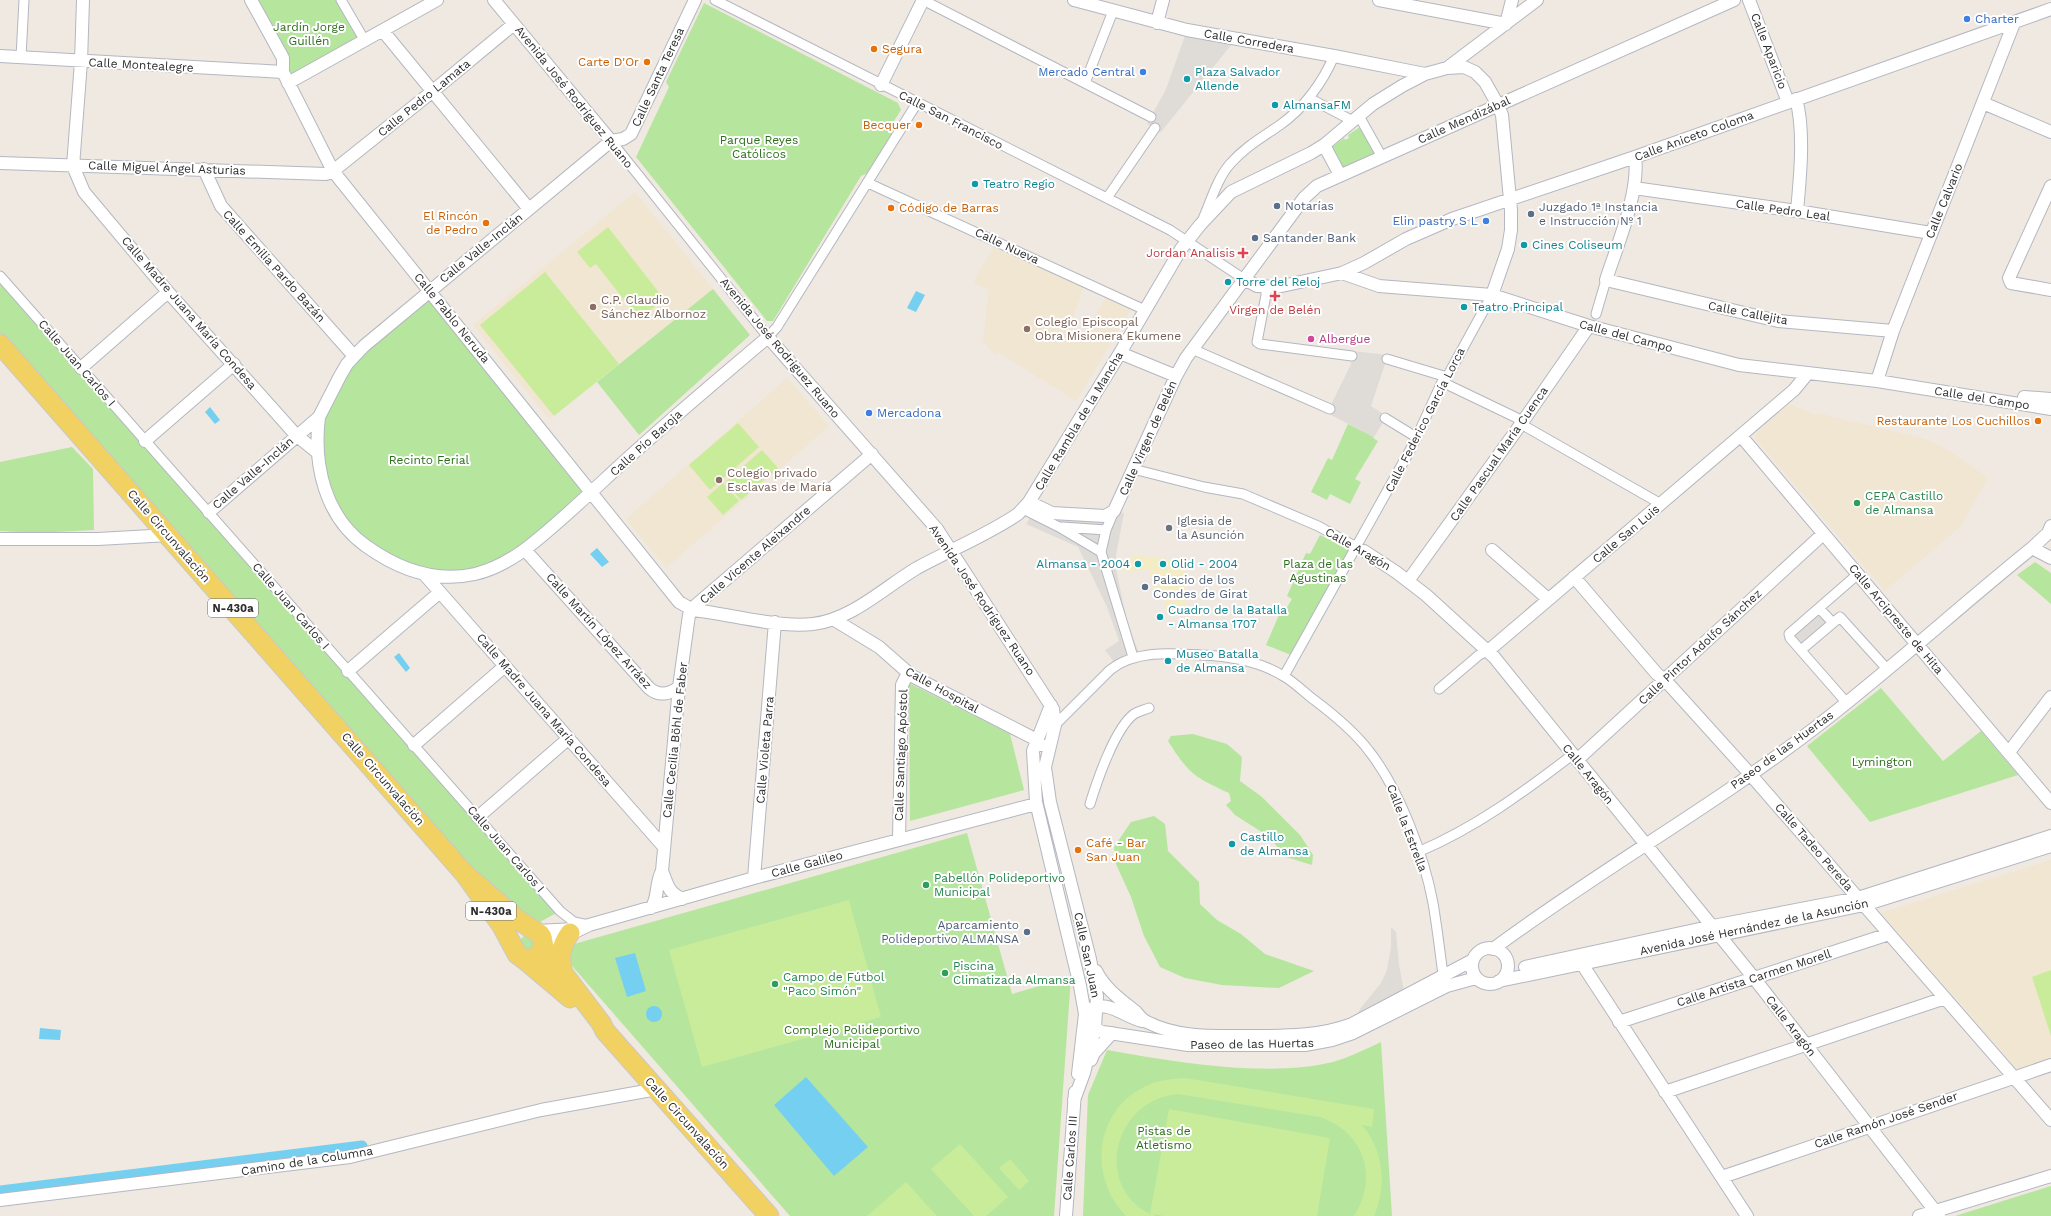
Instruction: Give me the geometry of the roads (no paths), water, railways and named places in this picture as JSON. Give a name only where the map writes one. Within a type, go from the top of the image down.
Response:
[{"type":"main road","name":"Calle Circunvalación","points":[[0,344],[464,873]]},
{"type":"main road","name":"N-430a","points":[[464,873],[539,939]]},
{"type":"main road","name":"N-430a","points":[[464,873],[502,926],[520,955]]},
{"type":"main road","points":[[564,975],[560,961],[560,953],[564,941],[579,929]]},
{"type":"main road","points":[[524,930],[539,939],[538,956],[520,955],[514,944],[516,937],[524,930]]},
{"type":"main road","name":"Calle Circunvalación","points":[[539,939],[564,975],[601,1023],[605,1031],[769,1216]]},
{"type":"main road","name":"Calle Circunvalación","points":[[520,955],[564,992],[597,1026],[605,1031]]},
{"type":"street","points":[[21,57],[24,0]]},
{"type":"street","points":[[73,166],[81,62],[83,0]]},
{"type":"street","name":"Calle Pablo Neruda","points":[[251,0],[283,58],[283,72],[333,171],[679,602],[693,610]]},
{"type":"street","points":[[341,0],[365,41]]},
{"type":"street","points":[[288,83],[437,0]]},
{"type":"street","name":"Avenida José Rodríguez Ruano","points":[[494,0],[768,337],[937,529],[1051,705]]},
{"type":"street","name":"Calle Santa Teresa","points":[[611,142],[623,140],[631,134],[695,0]]},
{"type":"street","name":"Calle San Francisco","points":[[715,0],[1170,230],[1244,279]]},
{"type":"street","points":[[881,85],[923,0],[1151,117]]},
{"type":"street","name":"Calle Corredera","points":[[1074,0],[1157,23],[1426,74]]},
{"type":"street","points":[[1157,23],[1163,0]]},
{"type":"street","points":[[1379,0],[1506,24]]},
{"type":"street","points":[[1506,24],[1512,0]]},
{"type":"street","points":[[1447,68],[1537,0]]},
{"type":"street","name":"Calle Mendizábal","points":[[1234,292],[1307,194],[1317,186],[1734,0]]},
{"type":"street","name":"Calle Aparicio","points":[[1749,0],[1792,101],[1799,113],[1800,155],[1797,211]]},
{"type":"street","name":"Calle Aniceto Coloma","points":[[1266,286],[1277,286],[1342,273],[1452,219],[1510,201],[2051,9]]},
{"type":"street","points":[[1085,83],[1113,11]]},
{"type":"street","name":"Calle Calvario","points":[[1877,381],[1893,331],[2014,22]]},
{"type":"street","name":"Calle Pedro Lamata","points":[[333,171],[514,24]]},
{"type":"street","points":[[383,31],[529,209]]},
{"type":"street","name":"Calle Montealegre","points":[[0,56],[81,62],[283,72]]},
{"type":"street","points":[[1200,225],[1223,174],[1230,164],[1251,143],[1292,116],[1309,98],[1326,74],[1334,56]]},
{"type":"street","name":"Calle Federico García Lorca","points":[[1284,676],[1324,605],[1361,549],[1444,379],[1492,295],[1508,250],[1511,230],[1510,201],[1502,116],[1498,105],[1484,82],[1475,72],[1464,67],[1447,68]]},
{"type":"street","name":"Calle Rambla de la Mancha","points":[[1026,506],[1187,242],[1200,225],[1231,192],[1299,159],[1324,145],[1356,118],[1393,91],[1426,74],[1447,68]]},
{"type":"street","points":[[1309,98],[1356,118],[1382,157]]},
{"type":"street","points":[[768,337],[777,327],[917,103]]},
{"type":"street","points":[[1983,103],[2051,132]]},
{"type":"street","points":[[1107,198],[1155,128]]},
{"type":"street","name":"Calle Valle-Inclán","points":[[209,512],[319,417],[337,380],[354,356],[430,290],[611,142]]},
{"type":"street","points":[[1324,145],[1340,175]]},
{"type":"street","points":[[1596,314],[1634,188],[1637,170],[1635,157]]},
{"type":"street","name":"Calle Miguel Ángel Asturias","points":[[0,163],[326,174],[333,171]]},
{"type":"street","name":"Calle Madre Juana María Condesa","points":[[73,166],[84,192],[168,292],[234,364],[296,436],[317,452]]},
{"type":"street","name":"Calle Emilia Pardo Bazán","points":[[204,169],[221,206],[354,356]]},
{"type":"street","name":"Calle Nueva","points":[[868,182],[1145,310]]},
{"type":"street","points":[[2051,186],[2009,278],[2011,283],[2051,290]]},
{"type":"street","name":"Calle Pedro Leal","points":[[1634,188],[1797,211],[1931,233]]},
{"type":"street","name":"Calle del Campo","points":[[1342,273],[1379,286],[1492,295],[1588,326],[1739,365],[1877,381],[2051,408]]},
{"type":"street","name":"Calle Juan Carlos I","points":[[0,276],[560,911],[574,922],[579,929]]},
{"type":"street","points":[[1244,279],[1257,286],[1266,286],[1266,296],[1257,342],[1260,344],[1352,356]]},
{"type":"street","name":"Calle Callejita","points":[[1606,280],[1778,321],[1893,331]]},
{"type":"street","points":[[81,368],[168,292]]},
{"type":"street","name":"Calle Virgen de Belén","points":[[1114,511],[1176,376],[1192,349],[1234,292]]},
{"type":"street","name":"Calle Pascual María Cuenca","points":[[1408,581],[1521,424],[1588,326]]},
{"type":"street","name":"Calle Pío Baroja","points":[[319,417],[317,452],[318,463],[327,496],[344,526],[364,545],[377,554],[401,566],[441,578],[474,574],[502,564],[525,550],[592,493],[645,442],[768,337]]},
{"type":"street","points":[[1192,349],[1330,409]]},
{"type":"street","points":[[1120,353],[1176,376]]},
{"type":"street","points":[[1387,359],[1444,379],[1517,418],[1521,424],[1662,504]]},
{"type":"street","points":[[145,441],[234,364]]},
{"type":"street","name":"Calle San Luis","points":[[1439,689],[1479,655],[1488,651],[1662,504],[1794,390],[1808,373]]},
{"type":"street","name":"Calle del Campo","points":[[1914,387],[2051,399]]},
{"type":"street","points":[[1385,418],[1416,437]]},
{"type":"street","name":"Calle Arcipreste de Hita","points":[[1741,436],[2051,803]]},
{"type":"street","name":"Calle Vicente Aleixandre","points":[[693,610],[872,454]]},
{"type":"street","name":"Calle Aragón","points":[[1133,469],[1204,487],[1243,494],[1318,526],[1361,549],[1408,581],[1488,651],[1716,930],[1937,1213]]},
{"type":"street","points":[[1026,506],[1052,513],[1105,516],[1114,511]]},
{"type":"street","points":[[1026,506],[1101,552]]},
{"type":"street","points":[[693,610],[775,622],[807,624],[833,619],[854,608],[896,580],[951,549],[1008,521],[1026,506]]},
{"type":"street","points":[[1055,725],[1110,670],[1120,662],[1133,657],[1101,552],[1106,530],[1114,511]]},
{"type":"street","name":"Paseo de las Huertas","points":[[1493,949],[1536,917],[1646,846],[1816,727],[1918,645],[2032,548],[2048,533],[2051,526]]},
{"type":"street","points":[[1059,527],[1106,530]]},
{"type":"street","name":"Calle Pintor Adolfo Sánchez","points":[[1575,758],[1665,680],[1823,534]]},
{"type":"street","points":[[0,539],[98,539],[169,535]]},
{"type":"street","points":[[2032,548],[2051,558]]},
{"type":"street","name":"Calle Martín López Arráez","points":[[525,550],[649,688],[658,693],[666,694],[679,687]]},
{"type":"street","points":[[1492,550],[1548,599]]},
{"type":"street","name":"Calle Madre Juana María Condesa","points":[[424,574],[664,847]]},
{"type":"street","points":[[1846,702],[1789,634],[1858,574]]},
{"type":"street","name":"Calle Tadeo Pereda","points":[[1574,577],[1657,674],[1665,680],[1750,774],[2051,1120]]},
{"type":"street","points":[[348,671],[440,592]]},
{"type":"street","points":[[1819,608],[1832,622]]},
{"type":"street","name":"Calle Cecilia Böhl de Faber","points":[[651,908],[656,899],[659,876],[662,871],[679,687],[687,620],[693,610]]},
{"type":"street","points":[[1801,650],[1838,617],[1843,618],[1887,669]]},
{"type":"street","name":"Calle Hospital","points":[[833,619],[879,647],[908,672],[1036,740]]},
{"type":"street","name":"Calle Violeta Parra","points":[[754,878],[775,622]]},
{"type":"street","name":"Calle la Estrella","points":[[1133,657],[1172,653],[1229,656],[1284,676],[1326,709],[1369,751],[1397,794],[1418,852],[1433,902],[1443,975]]},
{"type":"street","points":[[414,746],[505,666]]},
{"type":"street","name":"Calle Santiago Apóstol","points":[[898,840],[902,686],[908,672]]},
{"type":"street","points":[[2009,752],[2051,698]]},
{"type":"street","name":"Calle San Juan","points":[[1045,767],[1055,725],[1055,713],[1051,705]]},
{"type":"street","name":"Calle San Juan","points":[[1051,705],[1036,740],[1032,758],[1036,802],[1080,986],[1085,1014]]},
{"type":"street","points":[[1090,804],[1099,776],[1124,726],[1134,715],[1149,708]]},
{"type":"street","points":[[478,817],[569,738]]},
{"type":"street","name":"Calle San Juan","points":[[1036,740],[1041,747],[1050,800],[1090,959],[1096,988],[1096,1017]]},
{"type":"street","points":[[1418,852],[1446,840],[1492,813],[1575,758]]},
{"type":"street","points":[[1036,802],[1042,794],[1047,795],[1050,800]]},
{"type":"street","name":"Calle Galileo","points":[[539,939],[579,929],[754,878],[1036,802]]},
{"type":"street","name":"Avenida José Hernández de la Asunción","points":[[1861,901],[2051,836]]},
{"type":"street","name":"Avenida José Hernández de la Asunción","points":[[1503,976],[1716,930],[1861,901],[2051,846]]},
{"type":"street","name":"Calle Cecilia Böhl de Faber","points":[[662,871],[669,889],[674,895],[682,899]]},
{"type":"street","name":"Calle Galileo","points":[[539,939],[579,929]]},
{"type":"street","name":"Avenida José Hernández de la Asunción","points":[[1503,976],[1582,964],[1716,930]]},
{"type":"street","name":"Calle Artista Carmen Morell","points":[[1619,1022],[1889,934]]},
{"type":"street","points":[[1493,949],[1499,951],[1506,960],[1503,976],[1487,984],[1476,978],[1472,966],[1473,960],[1481,951],[1493,949]]},
{"type":"street","name":"Paseo de las Huertas","points":[[1090,959],[1105,986],[1146,1022]]},
{"type":"street","name":"Paseo de las Huertas","points":[[1473,960],[1356,1022],[1332,1031],[1312,1035],[1201,1036],[1185,1034],[1125,1015],[1110,1006],[1096,1017],[1112,1033],[1188,1045],[1305,1045],[1353,1033],[1448,986],[1476,978]]},
{"type":"street","points":[[1582,964],[1747,1216]]},
{"type":"street","points":[[1665,1092],[1945,998]]},
{"type":"street","points":[[1090,1009],[1096,1017],[1085,1014],[1090,1009]]},
{"type":"street","name":"Calle Carlos III","points":[[1066,1216],[1074,1100],[1085,1014]]},
{"type":"street","name":"Calle Carlos III","points":[[1074,1100],[1084,1073],[1096,1017]]},
{"type":"street","points":[[1084,1073],[1094,1053],[1112,1033]]},
{"type":"street","name":"Calle Ramón José Sender","points":[[1722,1177],[1868,1126],[2051,1065]]},
{"type":"street","name":"Camino de la Columna","points":[[0,1200],[350,1157],[493,1121],[585,1101],[657,1089]]},
{"type":"street","points":[[1919,1216],[1937,1213],[2051,1176]]},
{"type":"water","points":[[916,291],[925,295],[916,312],[907,308]]},
{"type":"water","points":[[210,407],[220,420],[215,424],[205,412]]},
{"type":"water","points":[[597,548],[609,562],[602,567],[590,554]]},
{"type":"water","points":[[399,653],[410,668],[406,672],[394,657]]},
{"type":"water","points":[[635,953],[646,991],[627,997],[615,958]]},
{"type":"water","points":[[651,1006],[657,1006],[662,1011],[660,1020],[657,1022],[651,1022],[646,1017],[646,1011]]},
{"type":"water","points":[[40,1028],[61,1030],[60,1040],[39,1039]]},
{"type":"water","points":[[806,1077],[868,1147],[834,1176],[774,1105]]},
{"type":"waterway","points":[[0,1191],[362,1146]]},
{"type":"place","name":"Charter","points":[[1967,19]]},
{"type":"place","name":"Segura","points":[[874,49]]},
{"type":"place","name":"Carte D'Or","points":[[647,62]]},
{"type":"place","name":"Mercado Central","points":[[1143,72]]},
{"type":"place","name":"Plaza Salvador Allende","points":[[1187,79]]},
{"type":"place","name":"AlmansaFM","points":[[1275,105]]},
{"type":"place","name":"Becquer","points":[[919,125]]},
{"type":"place","name":"Teatro Regio","points":[[975,184]]},
{"type":"place","name":"Notarías","points":[[1277,206]]},
{"type":"place","name":"Código de Barras","points":[[891,208]]},
{"type":"place","name":"Juzgado 1ª Instancia e Instrucción Nº 1","points":[[1531,214]]},
{"type":"place","name":"Elin pastry S L","points":[[1486,221]]},
{"type":"place","name":"El Rincón de Pedro","points":[[486,223]]},
{"type":"place","name":"Santander Bank","points":[[1255,238]]},
{"type":"place","name":"Cines Coliseum","points":[[1524,245]]},
{"type":"place","name":"Jordan Analisis","points":[[1243,253]]},
{"type":"place","name":"Torre del Reloj","points":[[1228,282]]},
{"type":"place","name":"Virgen de Belén","points":[[1275,296]]},
{"type":"place","name":"C.P. Claudio Sánchez Albornoz","points":[[593,307]]},
{"type":"place","name":"Teatro Principal","points":[[1464,307]]},
{"type":"place","name":"Colegio Episcopal Obra Misionera Ekumene","points":[[1027,329]]},
{"type":"place","name":"Albergue","points":[[1311,339]]},
{"type":"place","name":"Mercadona","points":[[869,413]]},
{"type":"place","name":"Restaurante Los Cuchillos","points":[[2038,421]]},
{"type":"place","name":"Colegio privado Esclavas de María","points":[[719,480]]},
{"type":"place","name":"CEPA Castillo de Almansa","points":[[1857,503]]},
{"type":"place","name":"Iglesia de la Asunción","points":[[1169,528]]},
{"type":"place","name":"Almansa - 2004","points":[[1138,564]]},
{"type":"place","name":"Olid - 2004","points":[[1163,564]]},
{"type":"place","name":"Palacio de los Condes de Girat","points":[[1145,587]]},
{"type":"place","name":"Cuadro de la Batalla - Almansa 1707","points":[[1160,617]]},
{"type":"place","name":"Museo Batalla de Almansa","points":[[1168,661]]},
{"type":"place","name":"Castillo de Almansa","points":[[1232,844]]},
{"type":"place","name":"Café - Bar San Juan","points":[[1078,850]]},
{"type":"place","name":"Pabellón Polideportivo Municipal","points":[[926,885]]},
{"type":"place","name":"Aparcamiento Polideportivo ALMANSA","points":[[1027,932]]},
{"type":"place","name":"Piscina Climatizada Almansa","points":[[945,973]]},
{"type":"place","name":"Campo de Fútbol \"Paco Simón\"","points":[[775,984]]},
{"type":"park label","name":"Jardín Jorge Guillén","points":[[309,34]]},
{"type":"park label","name":"Parque Reyes Católicos","points":[[759,147]]},
{"type":"park label","name":"Recinto Ferial","points":[[429,460]]},
{"type":"park label","name":"Plaza de las Agustinas","points":[[1318,571]]},
{"type":"park label","name":"Lymington","points":[[1882,762]]},
{"type":"park label","name":"Complejo Polideportivo Municipal","points":[[852,1037]]},
{"type":"park label","name":"Pistas de Atletismo","points":[[1164,1138]]}]
